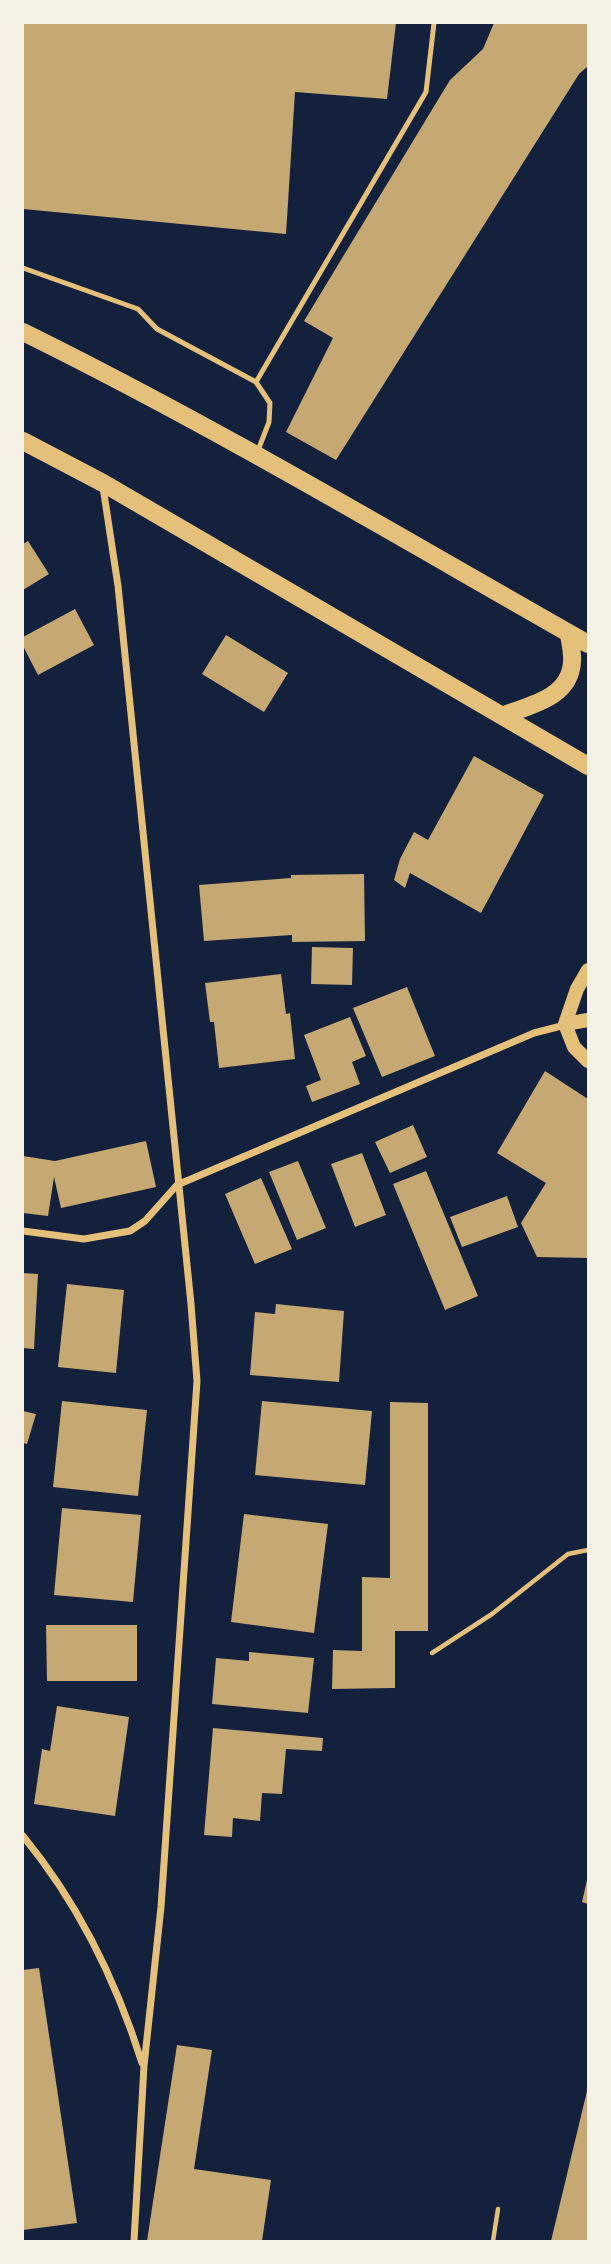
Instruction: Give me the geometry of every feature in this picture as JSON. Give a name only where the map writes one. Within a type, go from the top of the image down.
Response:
[{"type":"main road","points":[[23,332],[96,368],[256,455],[588,644]]},
{"type":"main road","points":[[23,441],[103,483],[588,766]]},
{"type":"main road","points":[[502,716],[546,700],[564,687],[572,664],[569,634]]},
{"type":"main road","points":[[588,970],[577,989],[565,1024],[574,1047],[588,1061]]},
{"type":"main road","points":[[565,1024],[588,1020]]},
{"type":"street","points":[[103,483],[118,586],[197,1381],[161,1907],[144,2066],[134,2241]]},
{"type":"street","points":[[23,1231],[84,1238],[130,1231],[145,1221],[177,1185],[522,1038],[565,1024]]},
{"type":"street","points":[[23,1836],[50,1869],[87,1931],[119,1993],[144,2066]]},
{"type":"lane","points":[[256,382],[426,92],[434,23]]},
{"type":"lane","points":[[23,268],[138,309],[157,329],[256,382],[270,403],[269,422],[256,455]]},
{"type":"path","points":[[432,1653],[492,1615],[568,1554],[588,1549]]},
{"type":"path","points":[[493,2241],[498,2210]]},
{"type":"building","points":[[23,23],[396,23],[387,99],[295,92],[286,234],[23,209]]},
{"type":"building","points":[[494,23],[588,23],[588,66],[579,74],[336,460],[286,432],[333,338],[304,321],[450,80],[483,49]]},
{"type":"building","points":[[28,541],[49,574],[23,590],[23,544]]},
{"type":"building","points":[[75,609],[94,645],[38,675],[23,646],[23,637]]},
{"type":"building","points":[[226,635],[288,673],[264,712],[202,674]]},
{"type":"building","points":[[474,756],[544,795],[481,913],[410,873],[405,888],[394,880],[400,859],[414,832],[428,840]]},
{"type":"building","points":[[364,874],[365,941],[292,942],[292,935],[204,941],[199,885],[291,878],[291,875]]},
{"type":"building","points":[[312,947],[353,948],[352,985],[311,984]]},
{"type":"building","points":[[281,974],[286,1014],[290,1013],[295,1059],[219,1068],[214,1022],[210,1022],[205,983]]},
{"type":"building","points":[[407,987],[435,1056],[382,1077],[353,1008]]},
{"type":"building","points":[[350,1017],[366,1056],[352,1062],[360,1084],[312,1102],[306,1086],[321,1080],[304,1035]]},
{"type":"building","points":[[545,1071],[588,1099],[588,1258],[537,1257],[521,1223],[546,1183],[497,1153]]},
{"type":"building","points":[[413,1125],[427,1157],[390,1173],[375,1142]]},
{"type":"building","points":[[146,1141],[156,1187],[61,1208],[54,1177],[48,1216],[23,1213],[23,1156],[55,1161]]},
{"type":"building","points":[[362,1153],[386,1215],[355,1227],[331,1164]]},
{"type":"building","points":[[298,1161],[326,1228],[297,1240],[269,1172]]},
{"type":"building","points":[[426,1171],[478,1296],[445,1310],[393,1184]]},
{"type":"building","points":[[261,1178],[292,1249],[255,1264],[225,1194]]},
{"type":"building","points":[[507,1196],[518,1227],[462,1247],[450,1217]]},
{"type":"building","points":[[23,1273],[38,1274],[34,1349],[23,1348]]},
{"type":"building","points":[[67,1284],[124,1290],[116,1373],[58,1367]]},
{"type":"building","points":[[276,1304],[344,1311],[339,1382],[250,1375],[255,1312],[275,1314]]},
{"type":"building","points":[[62,1401],[147,1410],[138,1496],[53,1487]]},
{"type":"building","points":[[262,1401],[372,1411],[365,1485],[255,1475]]},
{"type":"building","points":[[390,1402],[428,1403],[428,1631],[395,1631],[395,1688],[332,1689],[333,1650],[362,1651],[362,1577],[390,1578]]},
{"type":"building","points":[[23,1411],[36,1414],[27,1444],[23,1443]]},
{"type":"building","points":[[62,1508],[141,1515],[133,1602],[54,1595]]},
{"type":"building","points":[[244,1514],[328,1524],[314,1633],[231,1622]]},
{"type":"building","points":[[46,1625],[137,1625],[137,1681],[47,1681]]},
{"type":"building","points":[[249,1652],[314,1658],[308,1713],[212,1704],[216,1658],[249,1661]]},
{"type":"building","points":[[57,1706],[129,1717],[115,1816],[34,1804],[42,1749],[50,1751]]},
{"type":"building","points":[[213,1728],[323,1738],[322,1751],[286,1749],[282,1794],[262,1793],[260,1821],[233,1818],[232,1837],[204,1835]]},
{"type":"building","points":[[588,1880],[588,1904],[582,1902]]},
{"type":"building","points":[[39,1968],[77,2223],[23,2230],[23,1970]]},
{"type":"building","points":[[177,2045],[212,2050],[194,2169],[271,2180],[262,2241],[147,2241]]},
{"type":"building","points":[[587,2091],[588,2241],[551,2241]]}]
